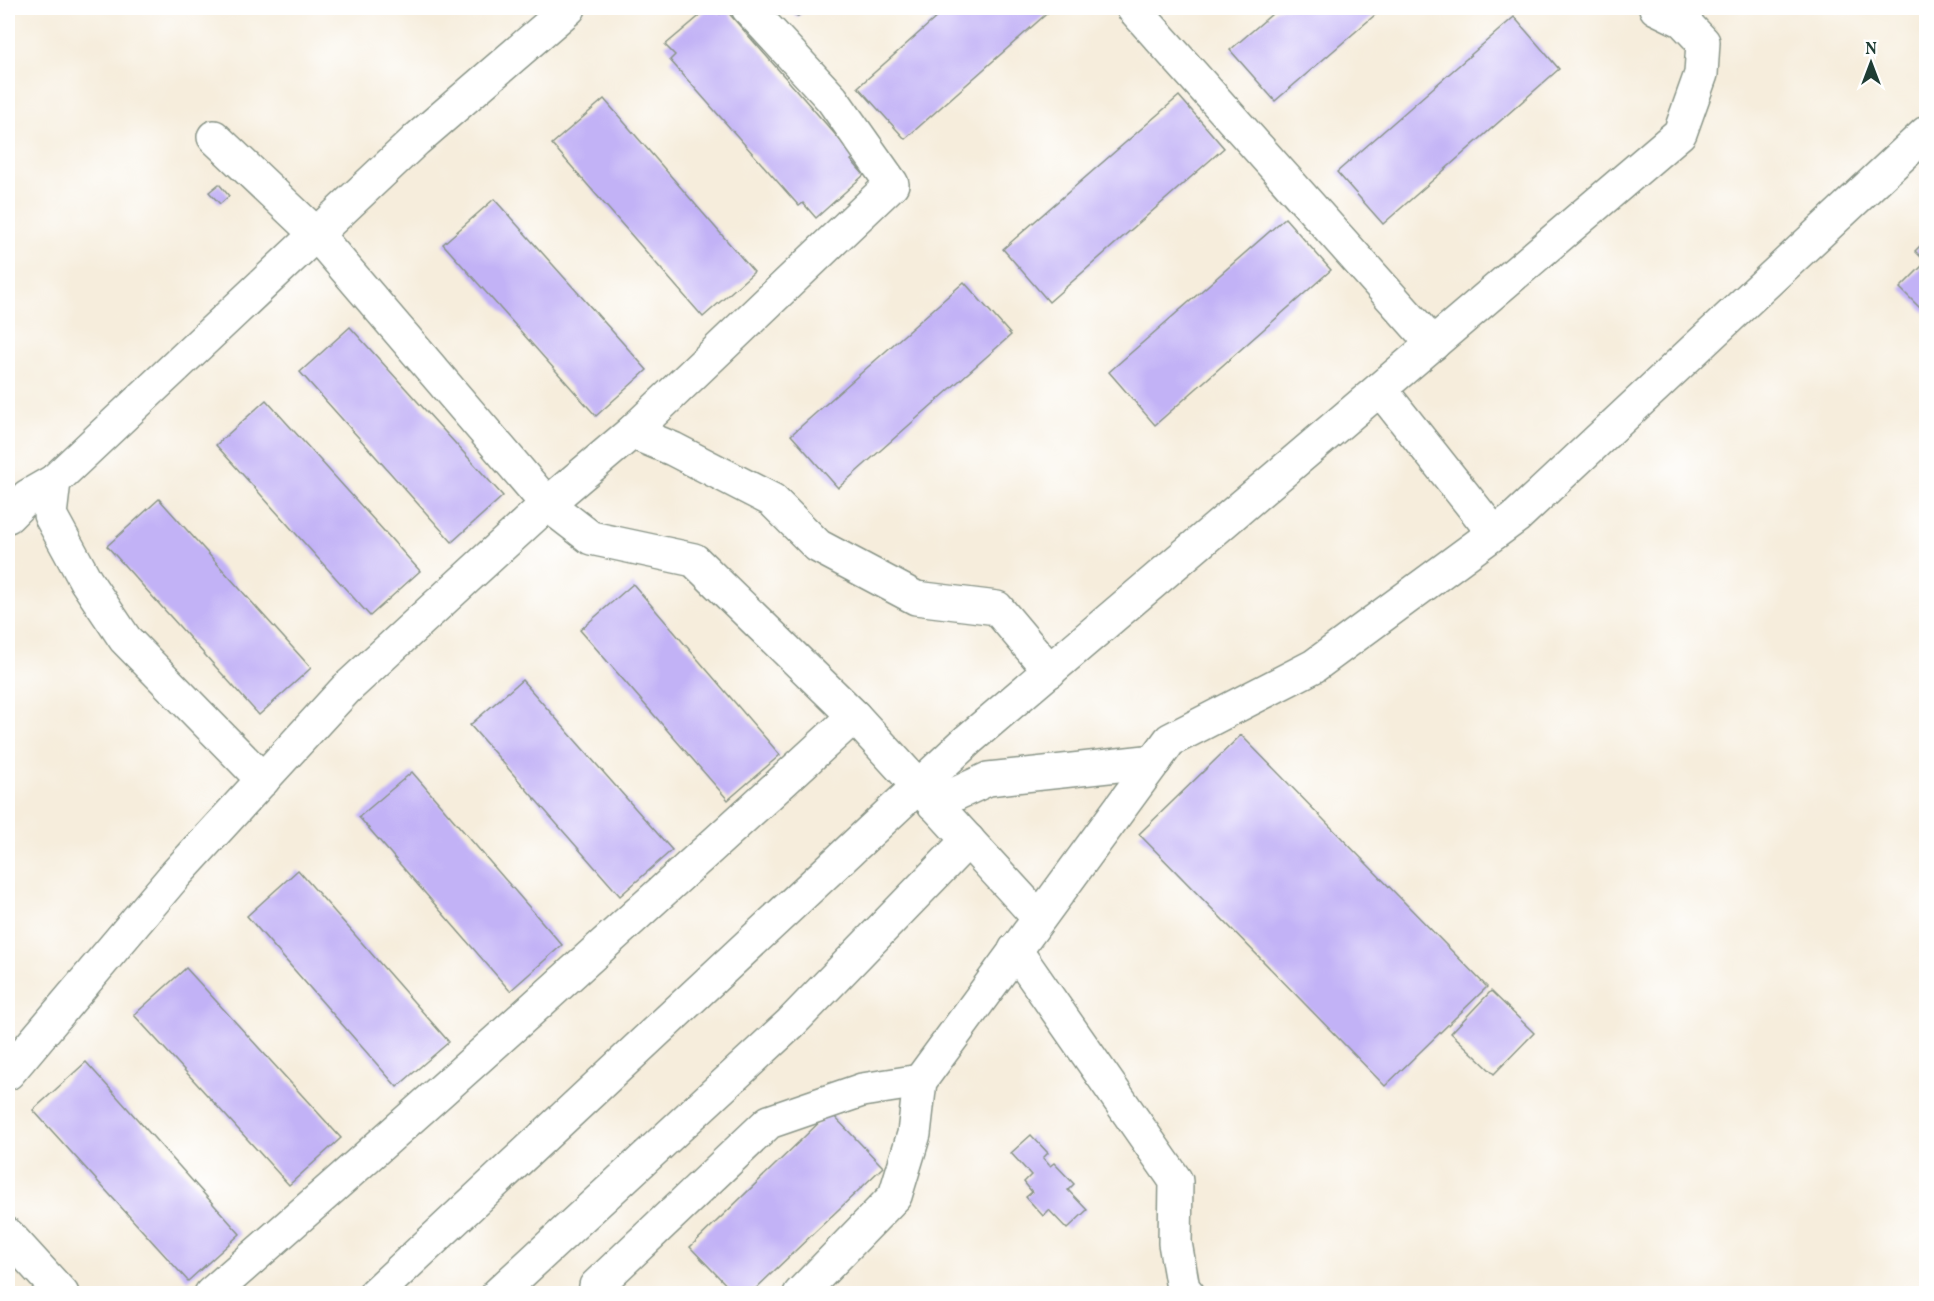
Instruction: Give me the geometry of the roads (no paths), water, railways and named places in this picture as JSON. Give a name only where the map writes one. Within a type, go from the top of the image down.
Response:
[{"type":"street","points":[[8,516],[28,496],[54,481],[416,140],[569,8]]},
{"type":"street","points":[[8,1073],[177,874],[346,689],[547,504],[632,432],[892,184],[832,99],[748,8]]},
{"type":"street","points":[[1134,8],[1432,344]]},
{"type":"street","points":[[375,1293],[927,795],[968,740],[1680,133],[1701,74],[1703,42],[1683,21],[1656,8]]},
{"type":"street","points":[[800,1293],[895,1196],[914,1134],[920,1081],[1170,740],[1314,666],[1516,517],[1926,134]]},
{"type":"street","points":[[214,137],[316,234],[547,504],[591,538],[694,560],[854,716],[1039,918]]},
{"type":"street","points":[[1380,389],[1494,533]]},
{"type":"street","points":[[632,432],[673,449],[772,500],[818,546],[916,598],[997,608],[1050,671]]},
{"type":"street","points":[[54,481],[50,515],[86,581],[125,639],[263,780]]},
{"type":"street","points":[[212,1293],[393,1136],[854,716]]},
{"type":"street","points":[[927,795],[988,779],[1155,761]]},
{"type":"street","points":[[498,1293],[790,1023],[968,840]]},
{"type":"street","points":[[1015,950],[1176,1181],[1175,1243],[1184,1288],[1188,1293]]},
{"type":"street","points":[[595,1293],[596,1286],[769,1122],[862,1090],[920,1081]]},
{"type":"street","points":[[8,1235],[62,1293]]}]
